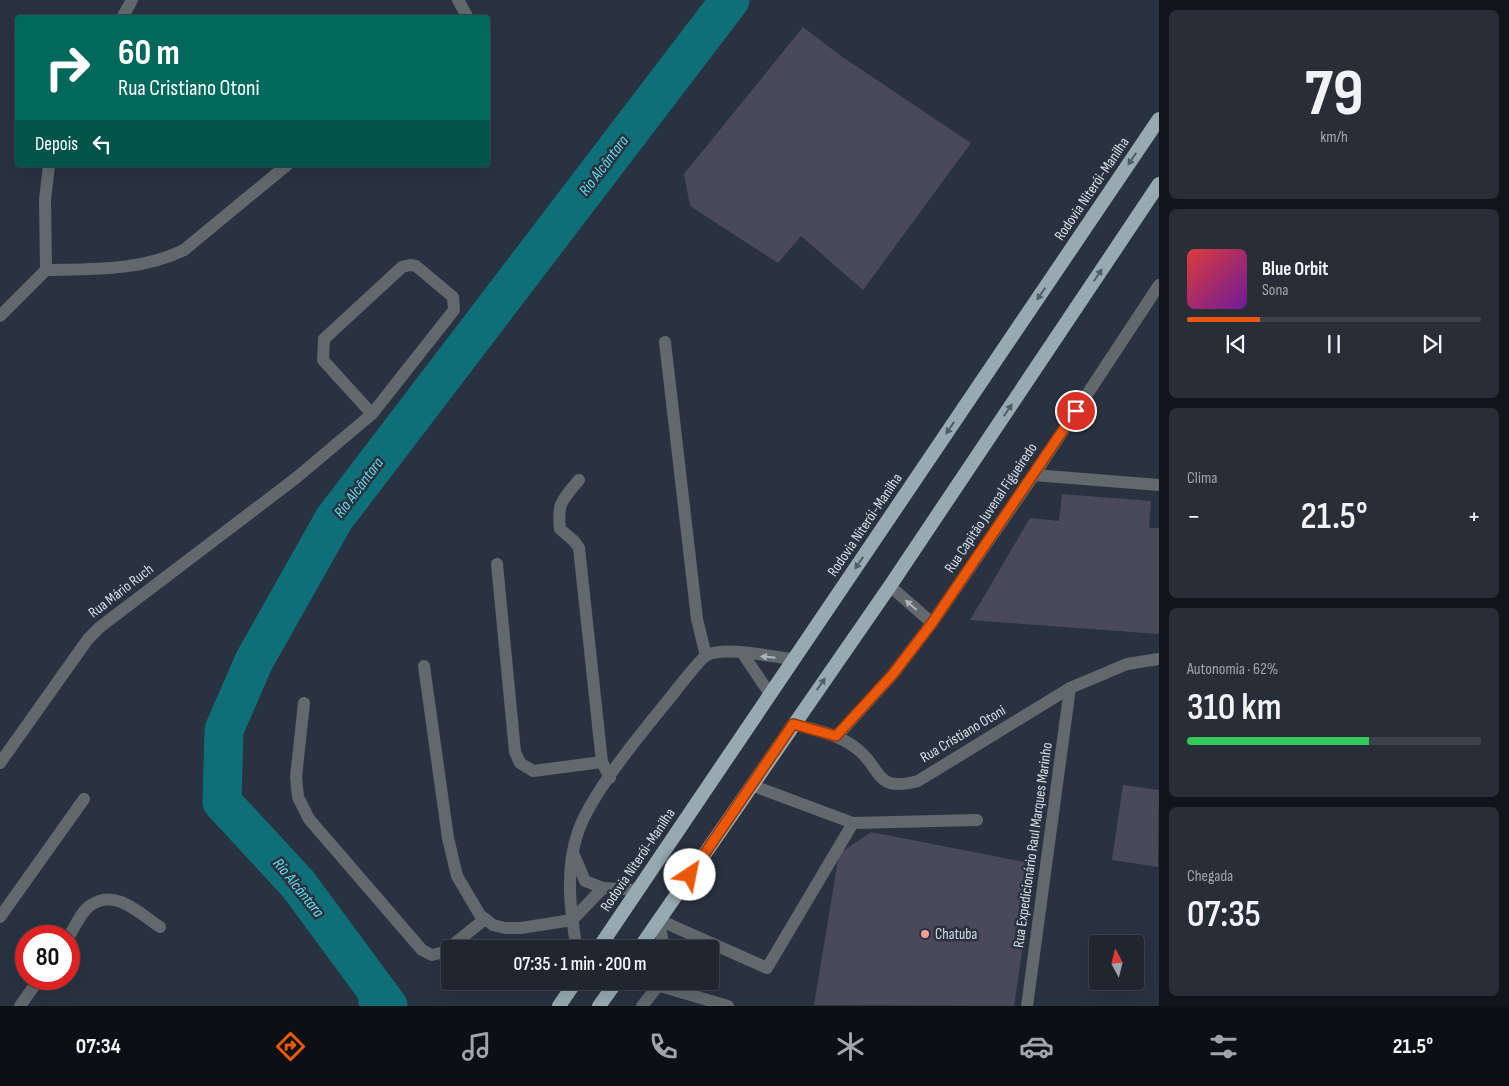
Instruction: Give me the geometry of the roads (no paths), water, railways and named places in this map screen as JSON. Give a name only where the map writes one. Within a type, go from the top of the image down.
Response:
[{"type":"highway","name":"Rodovia Niterói-Manilha","points":[[604,940],[1159,119]]},
{"type":"highway","points":[[645,940],[890,586],[1159,184]]},
{"type":"highway","points":[[559,1006],[570,990]]},
{"type":"highway","points":[[599,1006],[611,990]]},
{"type":"street","points":[[124,15],[132,0]]},
{"type":"street","points":[[458,0],[466,15]]},
{"type":"street","points":[[46,270],[45,200],[49,167]]},
{"type":"street","points":[[0,316],[46,270],[107,269],[137,265],[172,256],[184,250],[285,167]]},
{"type":"street","name":"Rua Mário Ruch","points":[[0,763],[88,640],[100,627],[296,478],[372,414],[454,310],[453,298],[416,266],[402,267],[324,339],[323,360],[372,414]]},
{"type":"street","name":"Rua Capitão Juvenal Figueiredo","points":[[836,736],[893,674],[932,623],[1034,474],[1159,285]]},
{"type":"street","points":[[665,342],[697,619],[706,656]]},
{"type":"street","points":[[1034,474],[1159,485]]},
{"type":"street","points":[[579,480],[560,502],[559,521],[560,530],[574,540],[580,554],[602,762],[610,778]]},
{"type":"street","points":[[497,564],[515,752],[520,763],[533,772],[602,762]]},
{"type":"street","points":[[890,586],[932,623]]},
{"type":"street","points":[[575,940],[570,885],[573,853],[578,832],[596,798],[647,727],[706,656],[725,652],[793,659]]},
{"type":"street","points":[[742,654],[770,694]]},
{"type":"street","name":"Rua Cristiano Otoni","points":[[793,724],[836,736],[857,748],[884,780],[900,786],[918,780],[1070,688],[1128,664],[1159,659]]},
{"type":"street","points":[[424,666],[448,838],[457,876],[470,900],[485,919],[505,928],[572,920],[603,888]]},
{"type":"street","name":"Rua Expedicionário Raul Marques Marinho","points":[[1028,1006],[1070,688]]},
{"type":"street","points":[[304,703],[296,777],[298,797],[309,819],[422,950],[432,955],[444,952],[485,919]]},
{"type":"street","points":[[751,785],[854,823],[977,820]]},
{"type":"street","points":[[0,918],[84,799]]},
{"type":"street","points":[[659,920],[767,968],[854,823]]},
{"type":"street","points":[[573,853],[585,880],[603,888],[638,890]]},
{"type":"street","points":[[76,925],[90,905],[106,899],[119,900],[160,927]]},
{"type":"street","points":[[659,920],[662,940]]},
{"type":"street","points":[[20,1006],[31,990]]},
{"type":"street","points":[[642,1006],[654,990]]},
{"type":"street","points":[[680,990],[728,1006]]},
{"type":"waterway","name":"Rio Alcântara","points":[[388,1006],[298,884],[222,802],[224,730],[254,661],[334,519],[730,0]]},
{"type":"waterway","points":[[357,966],[362,1006]]},
{"type":"place","name":"Chatuba","points":[[925,934]]}]
